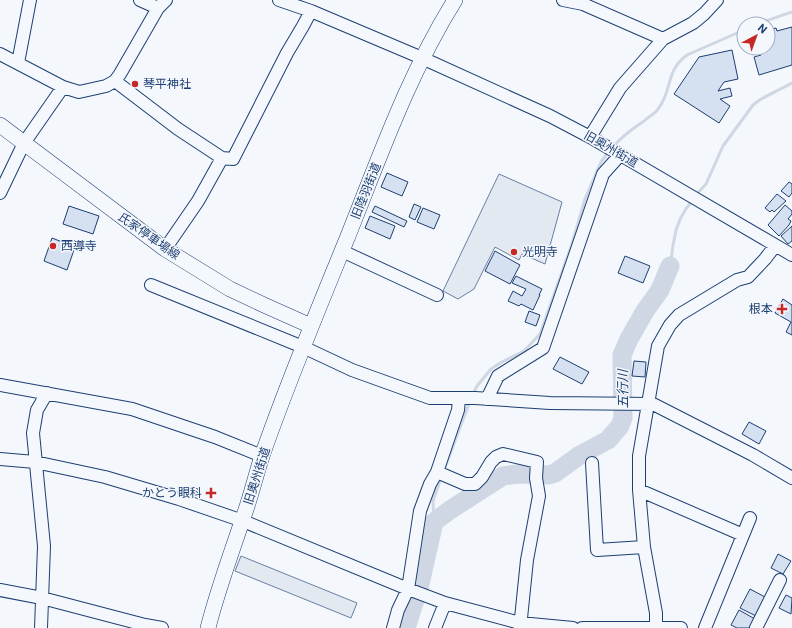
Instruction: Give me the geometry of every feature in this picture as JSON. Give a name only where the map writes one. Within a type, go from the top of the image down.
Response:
[{"type":"main road","name":"旧陸羽街道","points":[[311,326],[398,112],[422,58],[455,0]]},
{"type":"main road","name":"氏家停車場線","points":[[0,125],[165,249],[230,289],[311,326]]},
{"type":"main road","name":"旧奥州街道","points":[[208,628],[215,600],[243,521],[262,456],[311,326]]},
{"type":"street","points":[[18,64],[30,0]]},
{"type":"street","points":[[0,54],[63,87],[79,92],[106,86],[115,81],[162,4],[140,0]]},
{"type":"street","name":"旧奥州街道","points":[[279,0],[311,11],[422,58],[550,116],[590,137],[792,256]]},
{"type":"street","points":[[563,0],[583,4],[663,39]]},
{"type":"street","points":[[590,137],[620,88],[663,39],[693,23],[717,0]]},
{"type":"street","points":[[115,81],[178,129],[222,158],[233,159],[287,53],[311,11]]},
{"type":"street","points":[[0,193],[24,142],[63,87]]},
{"type":"street","points":[[393,628],[398,610],[410,590],[420,511],[430,484],[442,474],[458,410],[498,376],[542,348],[603,174],[620,155]]},
{"type":"street","points":[[165,249],[198,201],[222,158]]},
{"type":"street","points":[[657,628],[656,613],[644,547],[639,490],[639,456],[658,346],[670,325],[679,315],[737,280],[748,277],[765,260],[775,246]]},
{"type":"street","points":[[342,251],[438,295]]},
{"type":"street","points":[[151,285],[303,347],[352,370],[430,398],[550,403],[653,404],[753,455],[792,478]]},
{"type":"street","points":[[0,385],[132,409],[216,437],[262,456]]},
{"type":"street","points":[[41,628],[44,546],[33,433],[37,410],[47,393]]},
{"type":"street","points":[[442,474],[465,484],[475,484],[482,477],[491,462],[496,457],[503,454],[537,462],[536,473],[539,496],[527,560],[520,625]]},
{"type":"street","points":[[0,459],[35,462],[105,477],[179,499],[243,521],[445,603],[520,625],[573,628]]},
{"type":"street","points":[[592,463],[597,550],[644,547]]},
{"type":"street","points":[[639,490],[743,535]]},
{"type":"street","points":[[705,628],[750,518]]},
{"type":"street","points":[[756,628],[780,580]]},
{"type":"street","points":[[0,590],[42,598],[145,625],[162,628]]},
{"type":"street","points":[[435,628],[445,603]]},
{"type":"street","points":[[582,628],[680,628]]},
{"type":"shaded area","points":[[499,174],[562,202],[545,264],[522,254],[519,260],[495,247],[474,289],[458,299],[443,291]]},
{"type":"shaded area","points":[[241,556],[357,603],[351,618],[235,571]]},
{"type":"building","points":[[792,27],[792,65],[759,75],[754,57],[776,56],[776,28],[777,31]]},
{"type":"building","points":[[732,50],[738,79],[724,82],[718,91],[730,88],[732,96],[720,99],[730,106],[719,123],[674,94],[699,57]]},
{"type":"building","points":[[387,173],[408,182],[402,196],[381,187]]},
{"type":"building","points":[[789,182],[792,184],[792,193],[789,197],[781,191]]},
{"type":"building","points":[[777,194],[786,201],[774,212],[772,210],[770,212],[765,208]]},
{"type":"building","points":[[414,204],[421,207],[415,220],[409,217]]},
{"type":"building","points":[[785,205],[792,211],[792,214],[788,219],[791,221],[779,236],[768,225]]},
{"type":"building","points":[[69,206],[99,216],[93,234],[63,224]]},
{"type":"building","points":[[375,206],[407,221],[404,227],[372,212]]},
{"type":"building","points":[[423,208],[440,215],[434,229],[417,222]]},
{"type":"building","points":[[370,216],[395,226],[390,239],[365,228]]},
{"type":"building","points":[[792,226],[792,241],[788,244],[781,236]]},
{"type":"building","points":[[52,238],[75,247],[67,270],[44,261]]},
{"type":"building","points":[[495,251],[520,265],[510,284],[485,271]]},
{"type":"building","points":[[625,256],[650,266],[643,283],[618,273]]},
{"type":"building","points":[[516,276],[542,289],[533,310],[521,304],[519,306],[508,301],[513,291],[522,296],[526,289],[512,283]]},
{"type":"building","points":[[783,299],[792,305],[792,335],[786,332],[791,322],[775,313]]},
{"type":"building","points":[[529,311],[540,315],[536,326],[525,322]]},
{"type":"building","points":[[560,357],[589,372],[582,384],[553,369]]},
{"type":"building","points":[[634,361],[646,362],[645,377],[632,376]]},
{"type":"building","points":[[749,422],[766,431],[759,444],[742,434]]},
{"type":"building","points":[[778,554],[791,561],[783,574],[771,568]]},
{"type":"building","points":[[750,589],[765,597],[756,616],[740,608]]},
{"type":"building","points":[[786,595],[792,598],[791,614],[779,608]]},
{"type":"building","points":[[739,610],[755,619],[750,628],[737,628],[731,625]]},
{"type":"waterway","points":[[776,17],[792,12]]},
{"type":"waterway","points":[[613,147],[627,133],[657,111],[666,95],[672,74],[680,61],[687,55],[736,34]]},
{"type":"waterway","name":"五行川","points":[[696,195],[706,184],[723,146],[753,105],[761,99],[792,83]]},
{"type":"waterway","points":[[473,394],[477,386],[491,369],[524,351],[540,334],[572,244],[585,199],[601,162],[609,151]]},
{"type":"waterway","name":"五行川","points":[[670,266],[678,224],[693,200]]},
{"type":"waterway","name":"五行川","points":[[406,628],[420,584],[434,522],[503,476],[517,474],[549,475],[555,473],[580,455],[608,440],[620,426],[623,418],[622,355],[629,339],[645,311],[660,290],[670,266]]},
{"type":"waterway","points":[[443,473],[470,401]]},
{"type":"waterway","points":[[434,522],[433,501],[441,478]]},
{"type":"place","name":"琴平神社","points":[[135,84]]},
{"type":"place","name":"西導寺","points":[[53,246]]},
{"type":"place","name":"光明寺","points":[[514,252]]},
{"type":"place","name":"根本","points":[[782,309]]},
{"type":"place","name":"かとう眼科","points":[[211,493]]}]
